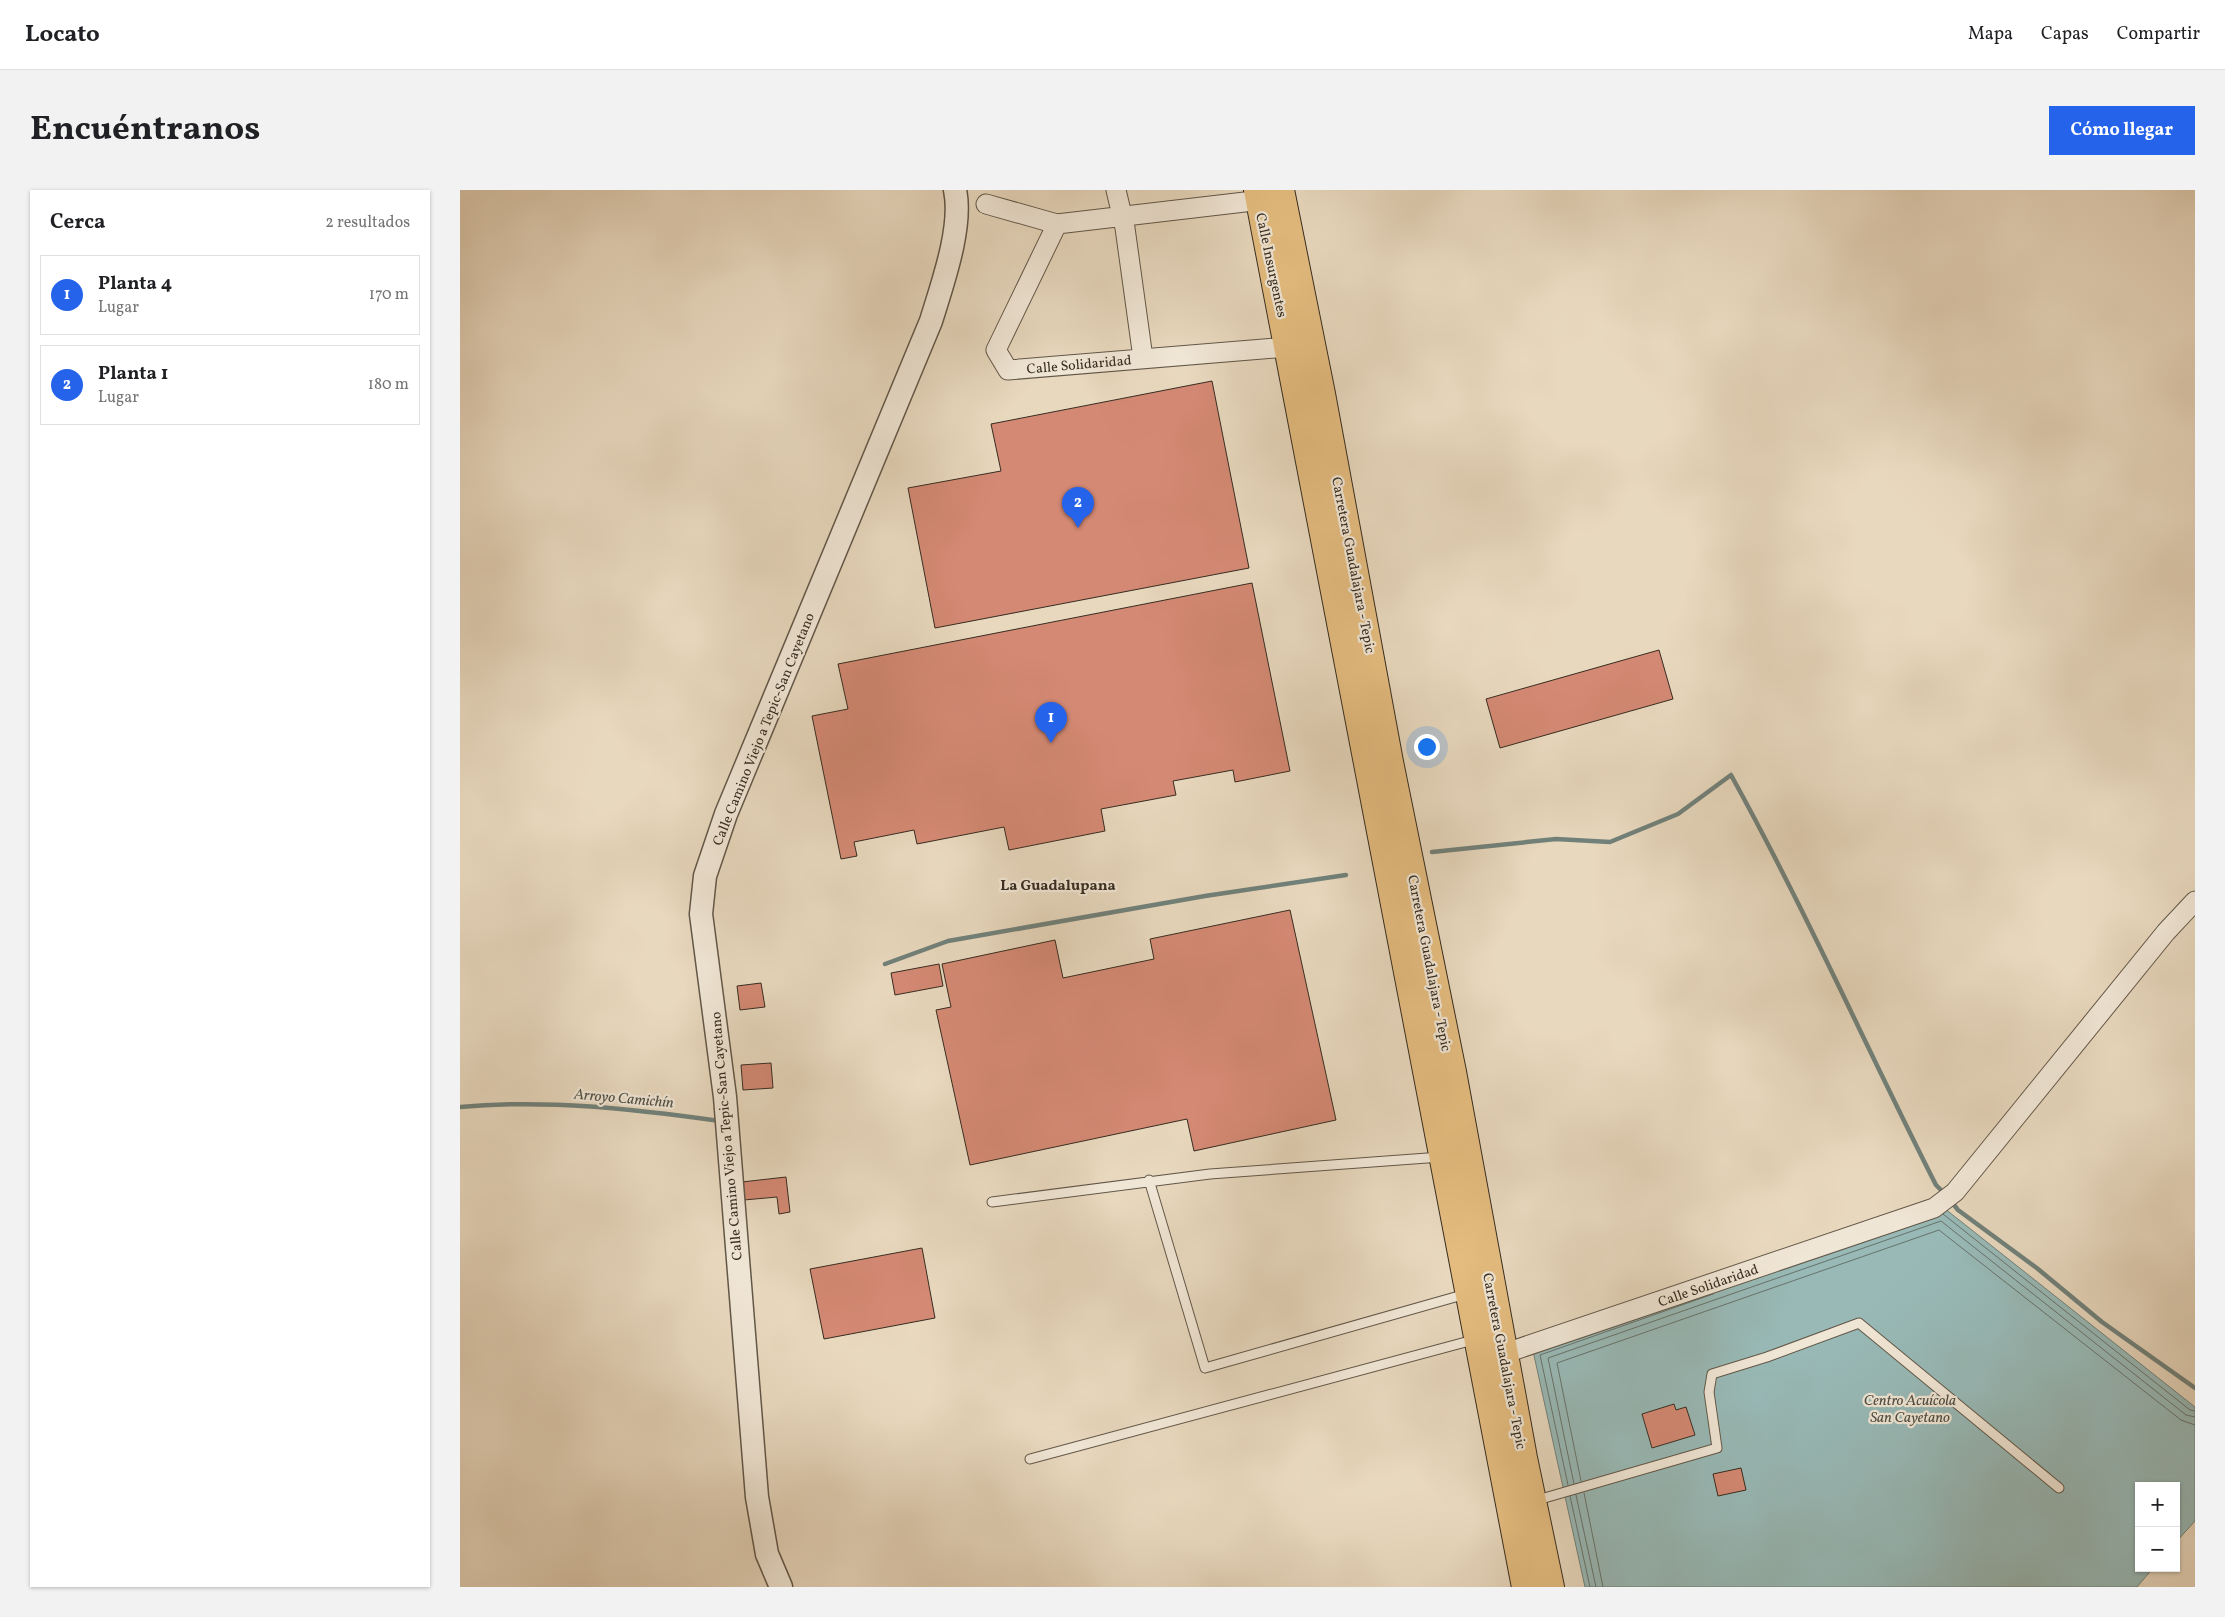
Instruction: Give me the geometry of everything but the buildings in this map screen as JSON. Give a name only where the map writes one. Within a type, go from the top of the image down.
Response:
[{"type":"highway","name":"Calle Insurgentes","points":[[1270,195],[1299,342]]},
{"type":"highway","name":"Carretera Guadalajara - Tepic","points":[[1299,342],[1378,763],[1443,1157],[1469,1293],[1532,1501],[1550,1587]]},
{"type":"highway","name":"Carretera Guadalajara - Tepic","points":[[1378,763],[1452,1072],[1487,1351],[1526,1587]]},
{"type":"street","name":"Calle Camino Viejo a Tepic-San Cayetano","points":[[781,1587],[767,1554],[757,1497],[725,1097],[701,914],[705,876],[726,814],[931,321],[953,237],[954,190]]},
{"type":"street","points":[[1116,190],[1122,217],[1143,358]]},
{"type":"street","points":[[986,204],[1057,224],[1122,217],[1270,195]]},
{"type":"street","name":"Calle Solidaridad","points":[[1057,224],[996,350],[1008,370],[1299,342]]},
{"type":"street","name":"Calle Solidaridad","points":[[1487,1351],[1934,1208],[1955,1192],[2166,932],[2195,901]]},
{"type":"lane","points":[[992,1202],[1149,1180],[1443,1157]]},
{"type":"lane","points":[[1149,1180],[1205,1368],[1469,1293]]},
{"type":"lane","points":[[1532,1501],[1717,1448],[1709,1392],[1712,1374],[1767,1357],[1859,1323],[2059,1488]]},
{"type":"lane","points":[[1030,1459],[1487,1351]]},
{"type":"water","name":"Centro Acuícola San Cayetano","points":[[1944,1208],[2195,1407],[2195,1521],[2180,1538],[2180,1482],[2135,1482],[2135,1572],[2150,1572],[2137,1587],[1585,1587],[1533,1351]]},
{"type":"waterway","points":[[1432,852],[1556,839],[1610,842],[1678,814],[1731,775],[1785,876],[1936,1185],[1945,1194]]},
{"type":"waterway","points":[[885,964],[948,941],[1205,896],[1346,875]]},
{"type":"waterway","name":"Arroyo Camichín","points":[[460,1107],[525,1104],[558,1105],[623,1109],[720,1121]]},
{"type":"waterway","points":[[1950,1200],[1958,1210],[2038,1269],[2102,1322],[2195,1388]]},
{"type":"place","name":"Planta 1","points":[[1078,528]]},
{"type":"place","name":"Planta 4","points":[[1051,743]]},
{"type":"district","name":"La Guadalupana","points":[[1058,885]]}]
